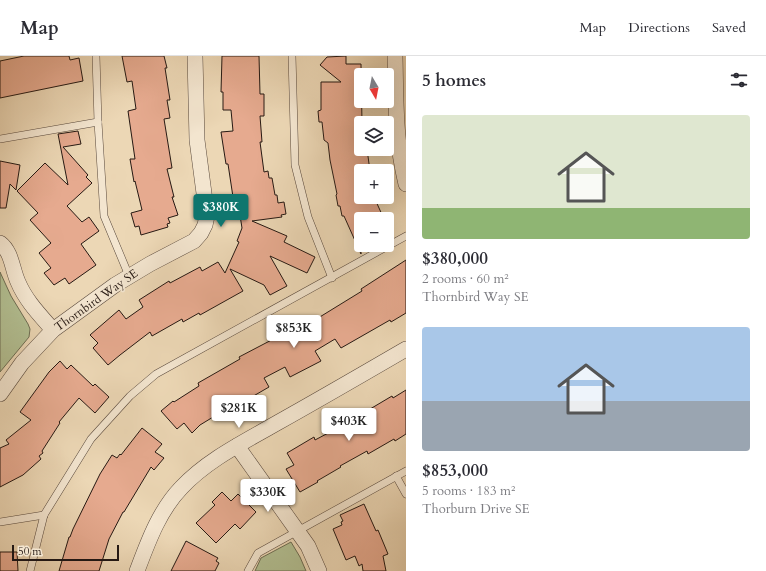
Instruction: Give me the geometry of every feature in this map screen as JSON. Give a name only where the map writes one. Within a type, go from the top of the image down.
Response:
[{"type":"street","name":"Thornbird Way SE","points":[[0,394],[22,363],[53,330],[115,285],[194,241],[201,233],[205,226],[207,216],[197,140],[195,56]]},
{"type":"street","points":[[395,56],[398,95],[396,126],[400,160],[406,184]]},
{"type":"street","points":[[0,243],[9,254],[18,282],[31,304],[53,330]]},
{"type":"street","points":[[137,571],[153,531],[165,510],[181,488],[206,466],[237,446],[406,349]]},
{"type":"street","points":[[237,446],[308,546],[319,571]]},
{"type":"lane","points":[[96,56],[98,122],[104,216],[129,276]]},
{"type":"lane","points":[[292,56],[295,165],[308,217],[332,278]]},
{"type":"lane","points":[[0,139],[98,122]]},
{"type":"lane","points":[[30,571],[44,515],[91,439],[130,396],[156,374],[406,236]]},
{"type":"lane","points":[[248,571],[258,553],[406,471]]},
{"type":"lane","points":[[396,476],[406,494]]},
{"type":"lane","points":[[0,522],[44,515]]},
{"type":"green space","points":[[0,272],[11,296],[30,329],[29,337],[0,372]]},
{"type":"green space","points":[[291,542],[306,571],[255,571],[261,558]]},
{"type":"building","points":[[24,56],[69,56],[70,60],[79,58],[83,81],[0,98],[0,61]]},
{"type":"building","points":[[122,56],[164,56],[167,68],[165,68],[170,100],[167,100],[170,118],[164,119],[172,168],[167,169],[174,197],[172,197],[178,215],[168,218],[170,223],[167,224],[168,227],[141,235],[139,226],[135,227],[131,213],[142,210],[135,181],[134,182],[130,159],[135,159],[128,111],[136,109],[132,81],[127,82]]},
{"type":"building","points":[[222,56],[259,56],[260,94],[264,94],[264,116],[260,116],[262,142],[260,142],[264,172],[268,171],[269,178],[272,178],[278,203],[284,202],[286,214],[281,215],[282,217],[252,221],[287,236],[284,242],[315,257],[307,273],[270,256],[287,286],[270,295],[264,285],[230,269],[243,291],[200,315],[199,313],[183,322],[182,319],[152,336],[150,332],[108,365],[93,348],[98,343],[90,335],[119,310],[126,319],[143,307],[139,300],[169,281],[170,283],[200,267],[202,271],[218,262],[225,273],[239,242],[237,241],[242,228],[237,196],[233,197],[221,132],[233,131],[231,110],[223,110],[223,92],[221,92]]},
{"type":"building","points":[[346,56],[346,64],[361,64],[361,68],[354,68],[354,108],[362,108],[362,116],[354,116],[354,156],[368,156],[369,164],[354,164],[354,204],[377,204],[381,212],[354,212],[354,238],[344,216],[342,216],[340,206],[338,206],[328,143],[324,140],[322,122],[319,122],[318,111],[321,110],[321,82],[341,82],[320,65],[327,57]]},
{"type":"building","points":[[78,131],[81,144],[63,147],[88,175],[86,177],[92,183],[67,206],[82,222],[89,217],[99,231],[81,244],[96,265],[69,284],[65,278],[54,285],[44,273],[51,268],[39,253],[51,243],[30,220],[38,213],[17,191],[45,163],[68,185],[58,134]]},
{"type":"building","points":[[0,161],[20,165],[16,190],[10,184],[6,208],[0,208]]},
{"type":"building","points":[[406,260],[406,313],[391,322],[390,320],[341,348],[335,339],[315,351],[321,361],[290,377],[285,367],[264,378],[269,387],[238,405],[233,396],[213,407],[218,414],[200,425],[192,433],[184,423],[177,429],[161,411],[173,401],[174,402],[199,386],[198,383],[240,359],[239,357],[283,335],[308,320],[310,323],[362,291],[361,289]]},
{"type":"building","points":[[60,361],[67,369],[71,365],[93,386],[95,384],[109,397],[95,413],[79,398],[59,422],[60,423],[42,451],[43,453],[39,456],[41,459],[23,475],[0,487],[0,448],[9,444],[6,440],[31,420],[20,412],[49,372]]},
{"type":"building","points":[[406,390],[406,434],[368,454],[367,451],[340,466],[341,467],[317,481],[318,482],[300,492],[286,469],[294,465],[287,453],[314,437],[315,440],[349,422],[348,421],[359,414],[360,415],[392,396],[393,398]]},
{"type":"building","points":[[142,428],[162,444],[155,452],[164,458],[154,470],[151,467],[123,512],[109,539],[99,571],[59,571],[69,537],[100,474],[112,455],[117,458],[120,454],[121,455]]},
{"type":"building","points":[[222,492],[231,501],[238,494],[256,512],[240,529],[235,524],[216,543],[196,523],[215,505],[212,502]]},
{"type":"building","points":[[364,504],[376,531],[378,530],[388,554],[383,556],[386,571],[363,571],[362,564],[359,566],[355,556],[346,560],[333,529],[342,525],[341,522],[343,521],[340,515]]},
{"type":"building","points":[[186,541],[218,558],[216,561],[219,563],[215,571],[171,571]]},
{"type":"building","points":[[0,552],[17,552],[18,571],[0,571]]}]
